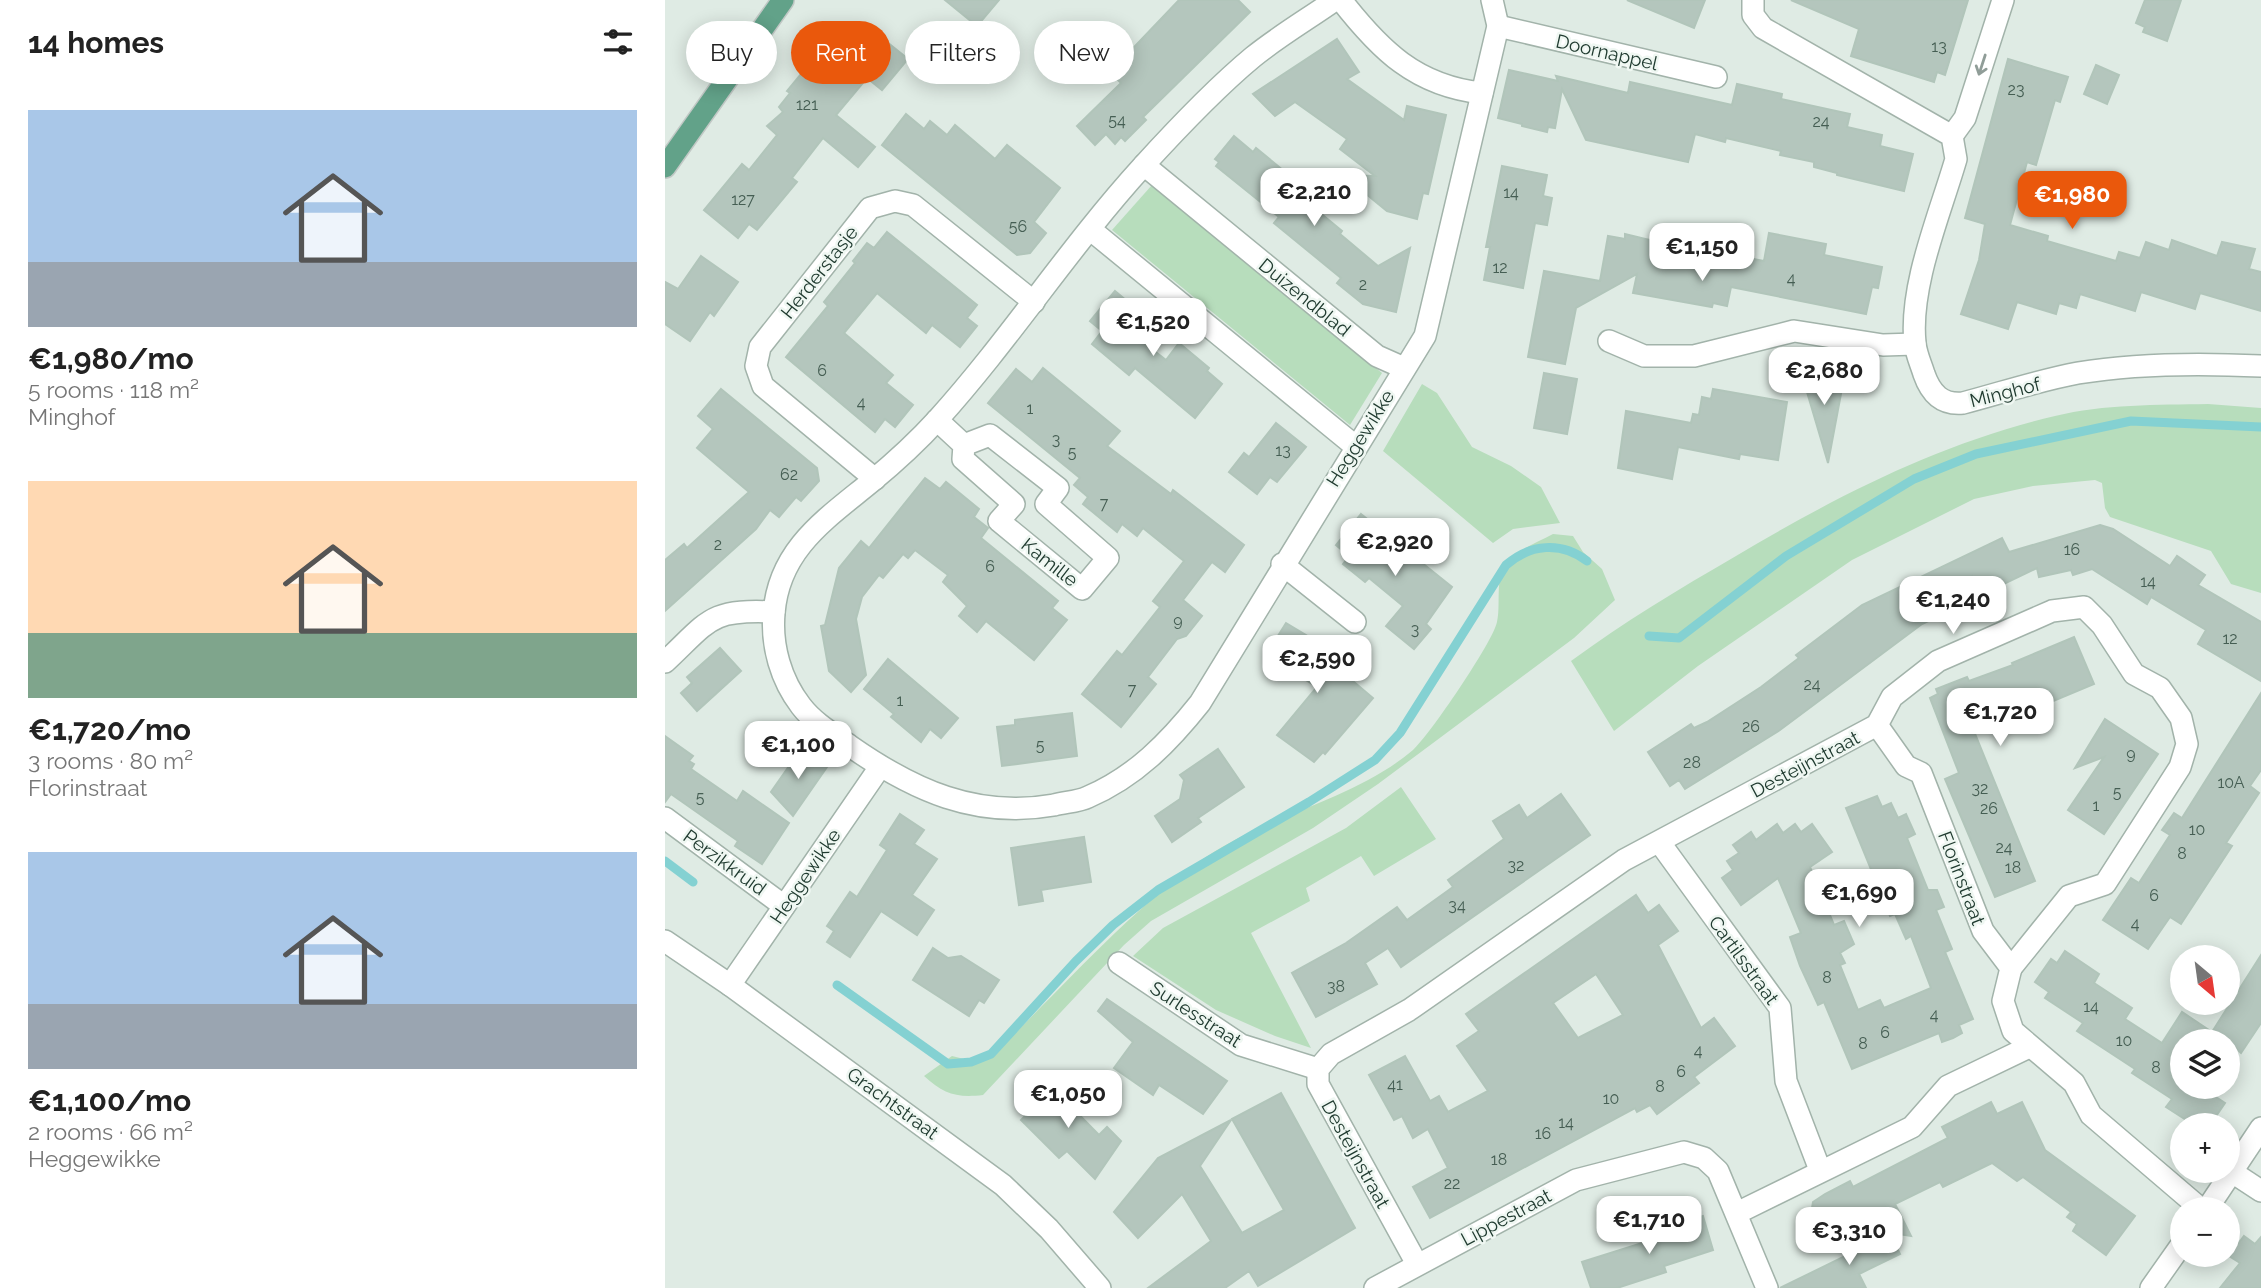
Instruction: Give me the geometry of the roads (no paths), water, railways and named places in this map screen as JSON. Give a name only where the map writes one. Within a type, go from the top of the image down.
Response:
[{"type":"main road","points":[[665,167],[783,0]]},
{"type":"street","name":"Heggewikke","points":[[1335,0],[1253,57],[1144,165],[937,420],[874,479],[801,541],[780,583],[774,612],[776,653],[791,691],[816,722],[880,767],[936,795],[989,809],[1027,810],[1086,799],[1132,773],[1170,741],[1200,703],[1282,564],[1425,335],[1498,26],[1492,0]]},
{"type":"street","points":[[1341,0],[1371,39],[1409,70],[1456,90],[1482,93]]},
{"type":"street","points":[[1753,0],[1753,15],[1763,28],[1952,136],[1965,118],[2003,0]]},
{"type":"street","name":"Doornappel","points":[[1498,26],[1716,77]]},
{"type":"street","name":"Minghof","points":[[1952,136],[1957,159],[1916,298],[1915,344],[1928,386],[1938,398],[1954,404],[2077,374],[2153,365],[2261,366]]},
{"type":"street","name":"Duizendblad","points":[[1144,165],[1377,356],[1404,368]]},
{"type":"street","name":"Herderstasje","points":[[874,479],[763,386],[756,366],[760,347],[870,208],[895,201],[913,205],[1034,302]]},
{"type":"street","points":[[1091,230],[1355,446]]},
{"type":"street","points":[[1609,341],[1644,356],[1694,356],[1794,331],[1883,345],[1915,344]]},
{"type":"street","name":"Kamille","points":[[937,420],[964,445]]},
{"type":"street","name":"Kamille","points":[[990,435],[1058,488],[1046,504],[1108,558],[1082,589],[999,521],[1014,504],[963,459],[964,445],[990,435]]},
{"type":"street","points":[[1282,564],[1355,622]]},
{"type":"street","name":"Desteijnstraat","points":[[1417,1264],[1318,1084],[1318,1069],[1331,1054],[1409,1010],[1624,860],[1877,725],[1892,697],[1938,662],[2052,611],[2084,607],[2102,625],[2134,674],[2160,688],[2181,718],[2187,744],[2180,767],[2105,884],[2069,896],[2011,968]]},
{"type":"street","points":[[665,662],[709,621],[723,613],[736,610],[774,612]]},
{"type":"street","name":"Florinstraat","points":[[1877,725],[1906,766],[1921,773],[1983,931],[2011,968]]},
{"type":"street","name":"Heggewikke","points":[[730,985],[880,767]]},
{"type":"street","name":"Perzikkruid","points":[[665,818],[784,906]]},
{"type":"street","name":"Cartilsstraat","points":[[1660,843],[1780,1008],[1786,1081],[1820,1170]]},
{"type":"street","name":"Grachtstraat","points":[[665,941],[730,985],[1003,1185],[1049,1229],[1100,1288]]},
{"type":"street","name":"Surlesstraat","points":[[1119,963],[1241,1045],[1318,1069]]},
{"type":"street","points":[[2011,968],[2003,1001],[2013,1031],[2074,1083],[2091,1115],[2187,1197]]},
{"type":"street","points":[[1767,1288],[1737,1213],[1912,1127],[1948,1086],[2029,1047]]},
{"type":"street","points":[[2240,1160],[2261,1128]]},
{"type":"street","name":"Lippestraat","points":[[1375,1288],[1576,1180],[1684,1152],[1703,1158],[1718,1171],[1737,1213]]},
{"type":"street","points":[[2240,1177],[2261,1191]]},
{"type":"street","points":[[2151,1288],[2170,1261]]},
{"type":"waterway","points":[[1649,636],[1679,638],[1786,556],[1914,479],[1976,454],[2131,421],[2261,427]]},
{"type":"waterway","points":[[837,985],[948,1064],[971,1062],[991,1054],[1076,961],[1113,925],[1158,890],[1309,802],[1375,760],[1400,733],[1506,565],[1525,553],[1546,548],[1567,550],[1587,561]]},
{"type":"waterway","points":[[665,861],[693,882]]}]
